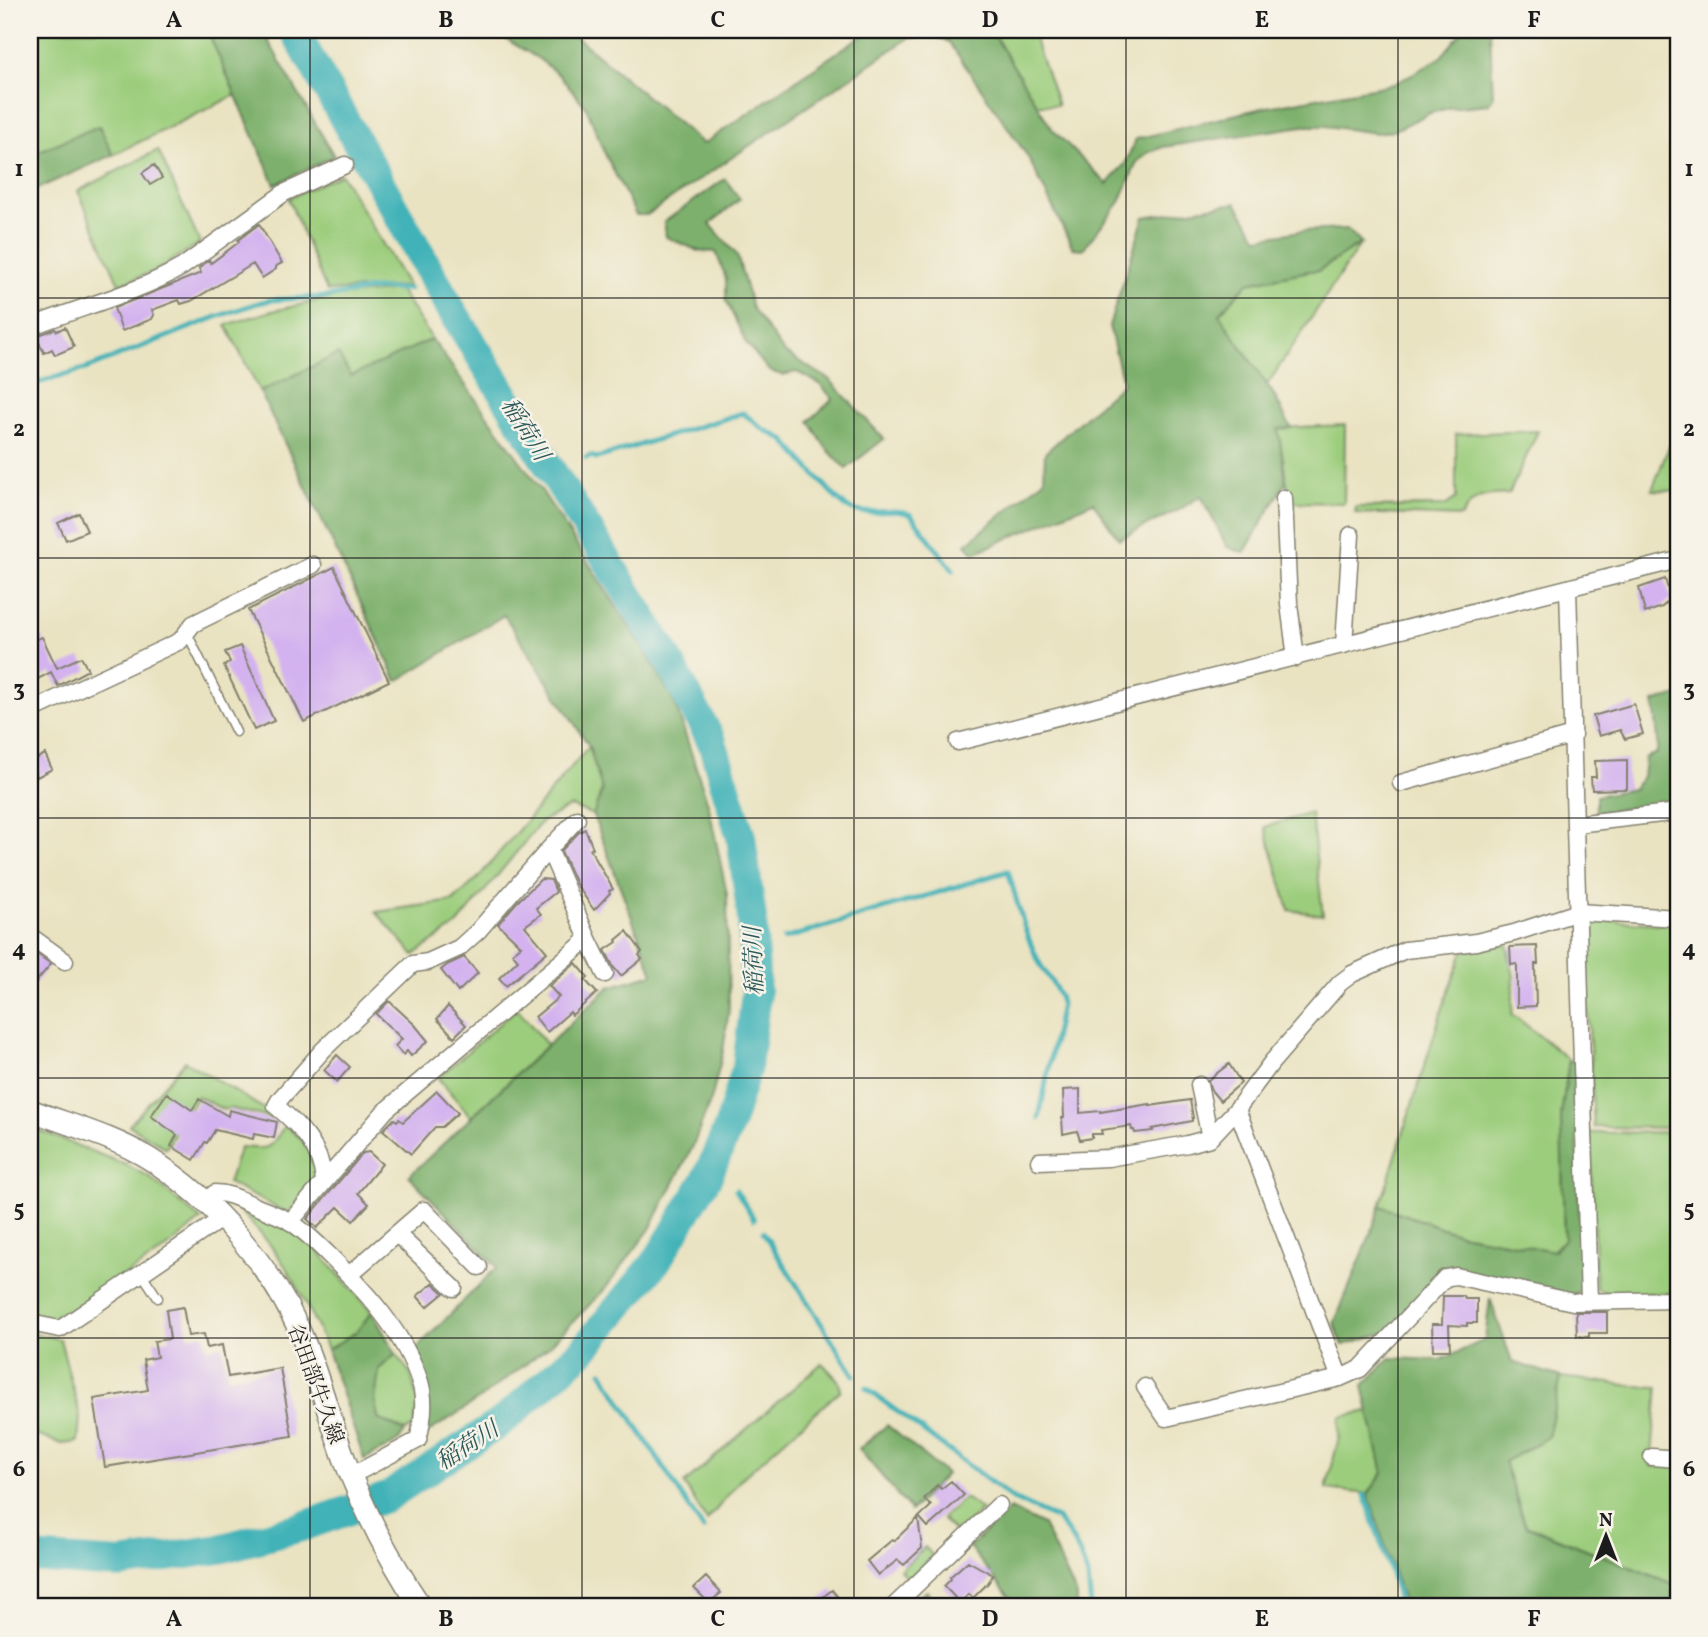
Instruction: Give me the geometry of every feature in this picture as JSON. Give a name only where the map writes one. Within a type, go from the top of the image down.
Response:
[{"type":"main road","name":"谷田部牛久線","points":[[30,1110],[118,1143],[147,1158],[205,1202],[252,1251],[279,1291],[306,1344],[352,1478],[376,1528],[421,1607]]},
{"type":"street","points":[[30,327],[169,275],[284,193],[345,165]]},
{"type":"street","points":[[1284,498],[1289,604],[1296,658]]},
{"type":"street","points":[[1344,645],[1350,535]]},
{"type":"street","points":[[958,742],[1678,560]]},
{"type":"street","points":[[30,711],[180,641],[193,624],[313,565]]},
{"type":"street","points":[[1568,588],[1589,1301]]},
{"type":"street","points":[[1401,783],[1573,735]]},
{"type":"street","points":[[1576,824],[1678,812]]},
{"type":"street","points":[[324,1181],[318,1154],[300,1130],[276,1106],[280,1099],[323,1050],[413,964],[428,962],[459,948],[478,931],[577,819]]},
{"type":"street","points":[[549,849],[605,974]]},
{"type":"street","points":[[1039,1161],[1108,1158],[1210,1138],[1340,984],[1352,974],[1405,950],[1489,939],[1578,912],[1678,918]]},
{"type":"street","points":[[30,936],[65,961]]},
{"type":"street","points":[[290,1222],[385,1111],[588,939]]},
{"type":"street","points":[[1199,1085],[1210,1138]]},
{"type":"street","points":[[1237,1109],[1339,1378]]},
{"type":"street","points":[[205,1202],[215,1193],[226,1193],[290,1222],[349,1275],[376,1304],[398,1336],[421,1383],[424,1399],[418,1440],[352,1478]]},
{"type":"street","points":[[349,1275],[424,1210],[479,1266]]},
{"type":"street","points":[[30,1323],[60,1329],[221,1219]]},
{"type":"street","points":[[397,1234],[454,1288]]},
{"type":"street","points":[[1145,1387],[1166,1418],[1339,1378],[1360,1369],[1445,1278],[1457,1276],[1573,1301],[1678,1300]]},
{"type":"street","points":[[1652,1457],[1678,1459]]},
{"type":"street","points":[[893,1607],[999,1504]]},
{"type":"lane","points":[[187,633],[236,732]]},
{"type":"lane","points":[[142,1274],[158,1298]]},
{"type":"green space","points":[[30,30],[207,30],[236,95],[113,155],[99,126],[30,155]]},
{"type":"green space","points":[[207,30],[262,30],[334,156],[275,185]]},
{"type":"green space","points":[[490,30],[568,30],[703,144],[870,30],[991,30],[1052,129],[1107,184],[1125,164],[1136,139],[1262,108],[1394,84],[1440,58],[1461,30],[1490,30],[1493,98],[1488,104],[1430,113],[1393,131],[1375,133],[1326,126],[1303,126],[1163,147],[1147,153],[1137,162],[1120,202],[1083,249],[1073,248],[1028,157],[949,42],[934,36],[909,38],[647,215],[636,215],[606,156],[586,107],[559,75],[539,59]]},
{"type":"green space","points":[[991,30],[1031,30],[1058,105],[1037,105]]},
{"type":"green space","points":[[99,126],[113,155],[30,192],[30,155]]},
{"type":"green space","points":[[158,150],[200,243],[153,272],[119,284],[78,191]]},
{"type":"green space","points":[[341,174],[408,286],[327,291],[288,198]]},
{"type":"green space","points":[[725,179],[740,199],[710,224],[737,255],[752,308],[784,352],[829,379],[884,439],[846,469],[826,448],[809,421],[833,399],[820,384],[797,372],[782,375],[769,371],[746,343],[726,300],[726,279],[716,252],[699,251],[666,237],[664,222]]},
{"type":"green space","points":[[1236,203],[1258,238],[1301,231],[1347,229],[1361,243],[1318,271],[1248,283],[1219,314],[1274,395],[1291,428],[1278,429],[1286,482],[1244,553],[1227,547],[1201,496],[1179,510],[1119,539],[1093,502],[974,553],[966,544],[1044,480],[1045,453],[1123,383],[1109,326],[1144,217]]},
{"type":"green space","points":[[1361,243],[1267,385],[1219,314],[1248,283],[1318,271]]},
{"type":"green space","points":[[400,290],[432,339],[351,377],[338,354],[260,392],[226,325],[268,312],[344,295]]},
{"type":"green space","points":[[432,339],[540,488],[652,662],[676,706],[709,807],[727,894],[729,1009],[712,1097],[692,1148],[650,1229],[605,1289],[549,1346],[481,1398],[427,1433],[413,1352],[497,1267],[409,1176],[609,987],[653,974],[593,815],[602,790],[589,746],[504,615],[397,681],[260,392],[338,354],[351,376]]},
{"type":"green space","points":[[1345,425],[1344,503],[1290,502],[1278,428]]},
{"type":"green space","points":[[1678,428],[1678,491],[1652,490],[1666,454]]},
{"type":"green space","points":[[1538,431],[1509,494],[1480,497],[1470,504],[1461,517],[1355,513],[1356,507],[1445,506],[1456,498],[1456,434]]},
{"type":"green space","points":[[1678,695],[1678,801],[1596,813],[1596,796],[1633,789],[1643,777],[1645,758],[1657,753],[1654,702]]},
{"type":"green space","points":[[589,746],[602,790],[593,815],[571,806],[541,822],[458,924],[414,955],[376,912],[453,901],[478,878]]},
{"type":"green space","points":[[1311,813],[1323,915],[1289,910],[1265,827]]},
{"type":"green space","points":[[1599,920],[1678,925],[1678,1128],[1594,1127],[1584,929]]},
{"type":"green space","points":[[1507,944],[1514,977],[1512,1016],[1569,1060],[1561,1116],[1564,1239],[1553,1251],[1460,1234],[1380,1206],[1463,951]]},
{"type":"green space","points":[[517,1008],[547,1045],[471,1117],[438,1078]]},
{"type":"green space","points":[[1569,1060],[1576,1062],[1581,1290],[1573,1296],[1460,1271],[1385,1333],[1343,1345],[1334,1324],[1380,1206],[1460,1234],[1554,1251],[1564,1239],[1561,1116]]},
{"type":"green space","points":[[185,1061],[271,1113],[271,1118],[229,1108],[224,1110],[197,1096],[166,1148],[129,1125]]},
{"type":"green space","points":[[285,1125],[300,1138],[315,1158],[316,1179],[289,1214],[228,1183],[240,1147],[268,1146]]},
{"type":"green space","points":[[30,1127],[148,1176],[201,1220],[163,1251],[53,1322],[30,1318]]},
{"type":"green space","points":[[1678,1132],[1678,1293],[1611,1294],[1596,1289],[1590,1133]]},
{"type":"green space","points":[[232,1203],[277,1223],[312,1244],[372,1312],[356,1332],[327,1350],[303,1297],[285,1266],[267,1241]]},
{"type":"green space","points":[[1490,1298],[1512,1362],[1561,1377],[1548,1437],[1504,1462],[1525,1525],[1678,1586],[1678,1599],[1674,1607],[1405,1607],[1368,1494],[1383,1473],[1363,1386],[1390,1358],[1441,1360],[1485,1340]]},
{"type":"green space","points":[[372,1312],[396,1354],[379,1369],[375,1401],[378,1419],[405,1431],[397,1443],[364,1459],[327,1350],[356,1332]]},
{"type":"green space","points":[[30,1333],[60,1339],[80,1416],[78,1442],[62,1444],[30,1433]]},
{"type":"green space","points":[[396,1354],[411,1374],[418,1401],[414,1427],[405,1431],[378,1419],[375,1401],[379,1369]]},
{"type":"green space","points":[[822,1363],[838,1380],[841,1390],[741,1479],[707,1521],[684,1484]]},
{"type":"green space","points":[[1561,1377],[1658,1387],[1651,1466],[1678,1467],[1678,1586],[1526,1525],[1504,1462],[1548,1437]]},
{"type":"green space","points":[[1369,1411],[1383,1473],[1368,1494],[1326,1489],[1339,1437],[1340,1417]]},
{"type":"green space","points":[[887,1425],[946,1474],[911,1511],[859,1449]]},
{"type":"green space","points":[[965,1498],[982,1510],[955,1533],[942,1518]]},
{"type":"green space","points":[[1010,1509],[1043,1525],[1077,1596],[1077,1607],[1011,1607],[1011,1599],[969,1547]]},
{"type":"green space","points":[[925,1547],[933,1556],[908,1579],[900,1570]]},
{"type":"green space","points":[[927,1591],[935,1607],[915,1607],[913,1601]]},
{"type":"building","points":[[154,165],[162,178],[150,185],[142,173]]},
{"type":"building","points":[[259,224],[282,263],[276,266],[276,269],[262,278],[253,264],[191,301],[181,304],[179,300],[152,310],[152,319],[122,331],[114,308],[201,273],[199,268],[209,260],[211,263]]},
{"type":"building","points":[[65,327],[74,347],[55,355],[52,349],[44,353],[36,336]]},
{"type":"building","points":[[79,513],[87,531],[66,540],[58,523]]},
{"type":"building","points":[[334,567],[389,681],[304,722],[248,610]]},
{"type":"building","points":[[1665,579],[1671,599],[1662,607],[1645,613],[1639,588]]},
{"type":"building","points":[[42,637],[57,668],[81,657],[88,670],[58,686],[51,672],[30,683],[30,642]]},
{"type":"building","points":[[240,646],[274,721],[254,730],[224,666],[230,662],[225,652]]},
{"type":"building","points":[[1634,704],[1643,734],[1625,739],[1620,730],[1599,736],[1593,716]]},
{"type":"building","points":[[45,754],[52,769],[37,777],[30,762]]},
{"type":"building","points":[[1627,760],[1627,789],[1592,790],[1591,777],[1596,777],[1595,761]]},
{"type":"building","points":[[585,829],[593,848],[590,849],[613,889],[594,910],[576,884],[561,851]]},
{"type":"building","points":[[541,879],[551,880],[556,892],[536,908],[541,914],[525,926],[547,952],[506,986],[499,978],[518,960],[512,953],[521,946],[498,924]]},
{"type":"building","points":[[627,931],[642,952],[639,955],[642,959],[621,976],[605,950]]},
{"type":"building","points":[[1537,946],[1536,1006],[1517,1007],[1517,964],[1511,965],[1510,947]]},
{"type":"building","points":[[30,949],[51,964],[30,989]]},
{"type":"building","points":[[464,957],[478,973],[458,992],[441,970]]},
{"type":"building","points":[[576,963],[588,977],[585,980],[597,993],[547,1032],[535,1017],[559,997],[549,986]]},
{"type":"building","points":[[389,1001],[428,1041],[411,1056],[407,1051],[403,1055],[395,1046],[402,1039],[376,1014]]},
{"type":"building","points":[[448,1006],[466,1025],[454,1037],[437,1019]]},
{"type":"building","points":[[337,1055],[350,1067],[337,1082],[324,1070]]},
{"type":"building","points":[[1229,1064],[1241,1083],[1220,1101],[1210,1089],[1208,1080]]},
{"type":"building","points":[[1080,1089],[1080,1113],[1190,1100],[1193,1118],[1192,1121],[1152,1129],[1153,1131],[1135,1133],[1131,1126],[1101,1130],[1102,1134],[1092,1134],[1092,1138],[1080,1140],[1077,1131],[1063,1134],[1062,1118],[1063,1090]]},
{"type":"building","points":[[437,1091],[458,1113],[442,1127],[435,1127],[411,1154],[383,1130],[394,1119],[403,1122]]},
{"type":"building","points":[[167,1093],[192,1110],[199,1099],[228,1116],[229,1110],[277,1122],[274,1138],[254,1134],[253,1139],[215,1130],[194,1160],[171,1146],[177,1135],[151,1116]]},
{"type":"building","points":[[369,1152],[382,1164],[358,1193],[369,1204],[353,1221],[338,1207],[317,1228],[307,1219],[363,1153]]},
{"type":"building","points":[[433,1283],[444,1293],[427,1307],[417,1296]]},
{"type":"building","points":[[1443,1296],[1477,1299],[1477,1323],[1467,1323],[1467,1326],[1449,1325],[1450,1350],[1433,1350],[1432,1324],[1442,1324]]},
{"type":"building","points":[[183,1307],[188,1336],[204,1334],[207,1348],[222,1345],[228,1377],[280,1368],[292,1436],[105,1467],[94,1399],[148,1390],[143,1360],[157,1357],[154,1341],[170,1339],[166,1310]]},
{"type":"building","points":[[1576,1312],[1607,1312],[1607,1333],[1589,1333],[1589,1337],[1577,1336]]},
{"type":"building","points":[[951,1481],[964,1495],[928,1527],[919,1517],[931,1506],[924,1499],[937,1485],[941,1489]]},
{"type":"building","points":[[918,1518],[922,1548],[904,1565],[898,1560],[878,1575],[867,1561],[894,1541]]},
{"type":"building","points":[[968,1561],[993,1575],[973,1598],[969,1594],[960,1603],[944,1586]]},
{"type":"building","points":[[706,1577],[721,1593],[709,1603],[694,1588]]},
{"type":"building","points":[[832,1590],[846,1607],[810,1607]]},
{"type":"waterway","name":"稲荷川","points":[[30,1558],[120,1564],[220,1549],[301,1527],[387,1497],[504,1420],[582,1351],[656,1262],[707,1178],[730,1123],[747,1066],[756,993],[752,919],[741,837],[712,742],[666,655],[451,309],[294,30]]},
{"type":"waterway","points":[[30,385],[88,368],[258,303],[326,297],[373,289],[409,289]]},
{"type":"waterway","points":[[586,458],[597,458],[743,413],[763,429],[783,439],[847,507],[862,512],[896,511],[911,515],[953,570]]},
{"type":"waterway","points":[[784,939],[1008,871],[1029,938],[1041,965],[1058,992],[1061,1004],[1039,1118]]},
{"type":"waterway","points":[[736,1190],[754,1219]]},
{"type":"waterway","points":[[763,1232],[854,1375]]},
{"type":"waterway","points":[[602,1372],[703,1529]]},
{"type":"waterway","points":[[866,1388],[1013,1499],[1057,1519],[1079,1552],[1088,1577],[1091,1607]]},
{"type":"waterway","points":[[1365,1495],[1400,1607]]}]
